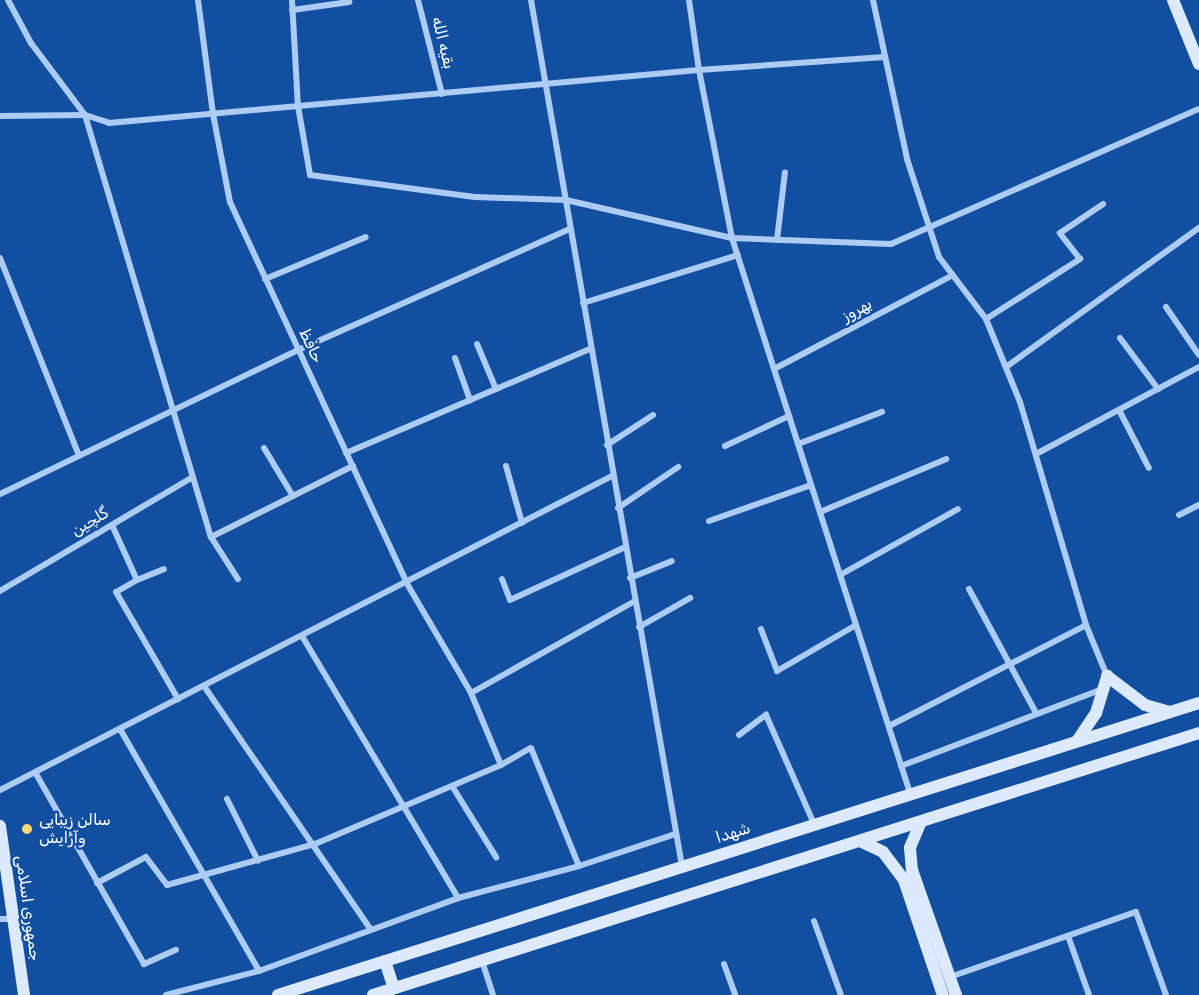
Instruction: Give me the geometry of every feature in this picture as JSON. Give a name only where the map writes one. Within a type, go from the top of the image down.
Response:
[{"type":"main road","points":[[1173,0],[1199,64]]},
{"type":"main road","points":[[1077,741],[1096,713],[1107,676],[1145,705],[1170,712]]},
{"type":"main road","name":"شهدا","points":[[278,995],[1199,703]]},
{"type":"main road","points":[[373,995],[921,824],[1199,734]]},
{"type":"main road","points":[[921,824],[910,848],[912,870],[939,965],[943,995]]},
{"type":"main road","name":"جمهوری اسلامی","points":[[0,826],[24,995]]},
{"type":"main road","points":[[862,842],[883,852],[904,880],[939,965],[950,977],[956,995]]},
{"type":"main road","points":[[385,962],[394,988]]},
{"type":"street","points":[[8,0],[31,43],[85,115],[211,537],[238,579]]},
{"type":"street","name":"حافظ","points":[[198,0],[213,114],[230,202],[406,582],[471,693],[501,765]]},
{"type":"street","points":[[292,0],[298,106],[310,175],[475,197],[566,200],[732,238],[891,244],[1199,109]]},
{"type":"street","name":"بقیه الله","points":[[418,0],[442,94]]},
{"type":"street","points":[[531,0],[612,476],[682,867]]},
{"type":"street","points":[[689,0],[699,70],[732,238],[910,793]]},
{"type":"street","points":[[873,0],[907,159],[928,226],[939,257],[986,319],[1006,367],[1036,454],[1086,625],[1107,676]]},
{"type":"street","points":[[292,10],[349,2]]},
{"type":"street","points":[[0,116],[85,115],[109,123],[699,70],[885,57]]},
{"type":"street","points":[[777,240],[785,172]]},
{"type":"street","points":[[986,319],[1080,259],[1060,233],[1103,204]]},
{"type":"street","points":[[1006,367],[1199,228]]},
{"type":"street","points":[[0,494],[298,350],[570,229]]},
{"type":"street","points":[[265,279],[366,237]]},
{"type":"street","points":[[583,303],[738,255]]},
{"type":"street","points":[[0,258],[79,456]]},
{"type":"street","name":"بهروز","points":[[774,369],[953,275]]},
{"type":"street","points":[[1166,307],[1199,355]]},
{"type":"street","points":[[1120,338],[1158,389]]},
{"type":"street","points":[[477,344],[496,389]]},
{"type":"street","points":[[346,453],[590,349]]},
{"type":"street","points":[[455,358],[470,400]]},
{"type":"street","points":[[1036,454],[1199,367]]},
{"type":"street","points":[[1119,410],[1149,468]]},
{"type":"street","points":[[798,444],[882,411]]},
{"type":"street","points":[[607,445],[653,415]]},
{"type":"street","points":[[725,446],[789,416]]},
{"type":"street","points":[[264,448],[293,496]]},
{"type":"street","points":[[820,513],[946,459]]},
{"type":"street","points":[[211,537],[353,466]]},
{"type":"street","points":[[506,466],[522,523]]},
{"type":"street","points":[[618,508],[678,467]]},
{"type":"street","points":[[0,790],[612,476]]},
{"type":"street","name":"گلچین","points":[[0,591],[193,477]]},
{"type":"street","points":[[709,521],[811,485]]},
{"type":"street","points":[[1179,515],[1199,506]]},
{"type":"street","points":[[840,575],[958,509]]},
{"type":"street","points":[[112,525],[137,580]]},
{"type":"street","points":[[502,579],[510,600],[625,547]]},
{"type":"street","points":[[630,578],[672,561]]},
{"type":"street","points":[[164,569],[116,592],[178,699]]},
{"type":"street","points":[[969,589],[1036,713]]},
{"type":"street","points":[[639,627],[690,598]]},
{"type":"street","points":[[471,693],[635,601]]},
{"type":"street","points":[[760,629],[777,671],[856,625]]},
{"type":"street","points":[[889,726],[1086,625]]},
{"type":"street","points":[[302,636],[458,898]]},
{"type":"street","points":[[204,686],[315,844],[370,928]]},
{"type":"street","points":[[901,766],[1101,690]]},
{"type":"street","points":[[739,735],[766,715],[814,824]]},
{"type":"street","points":[[120,729],[203,877],[259,970]]},
{"type":"street","points":[[97,883],[146,857],[167,885],[203,877],[315,844],[501,765],[531,748],[579,866]]},
{"type":"street","points":[[35,772],[144,964],[176,950]]},
{"type":"street","points":[[452,786],[496,856]]},
{"type":"street","points":[[227,799],[258,861]]},
{"type":"street","points":[[166,995],[259,970],[458,898],[579,866],[676,834]]},
{"type":"street","points":[[950,977],[1136,912],[1166,995]]},
{"type":"street","points":[[0,919],[13,919]]},
{"type":"street","points":[[814,921],[841,995]]},
{"type":"street","points":[[1068,936],[1089,995]]},
{"type":"street","points":[[481,960],[493,995]]},
{"type":"street","points":[[724,964],[735,995]]},
{"type":"place","name":"سالن زیبایی وآرایش","points":[[27,829]]}]
